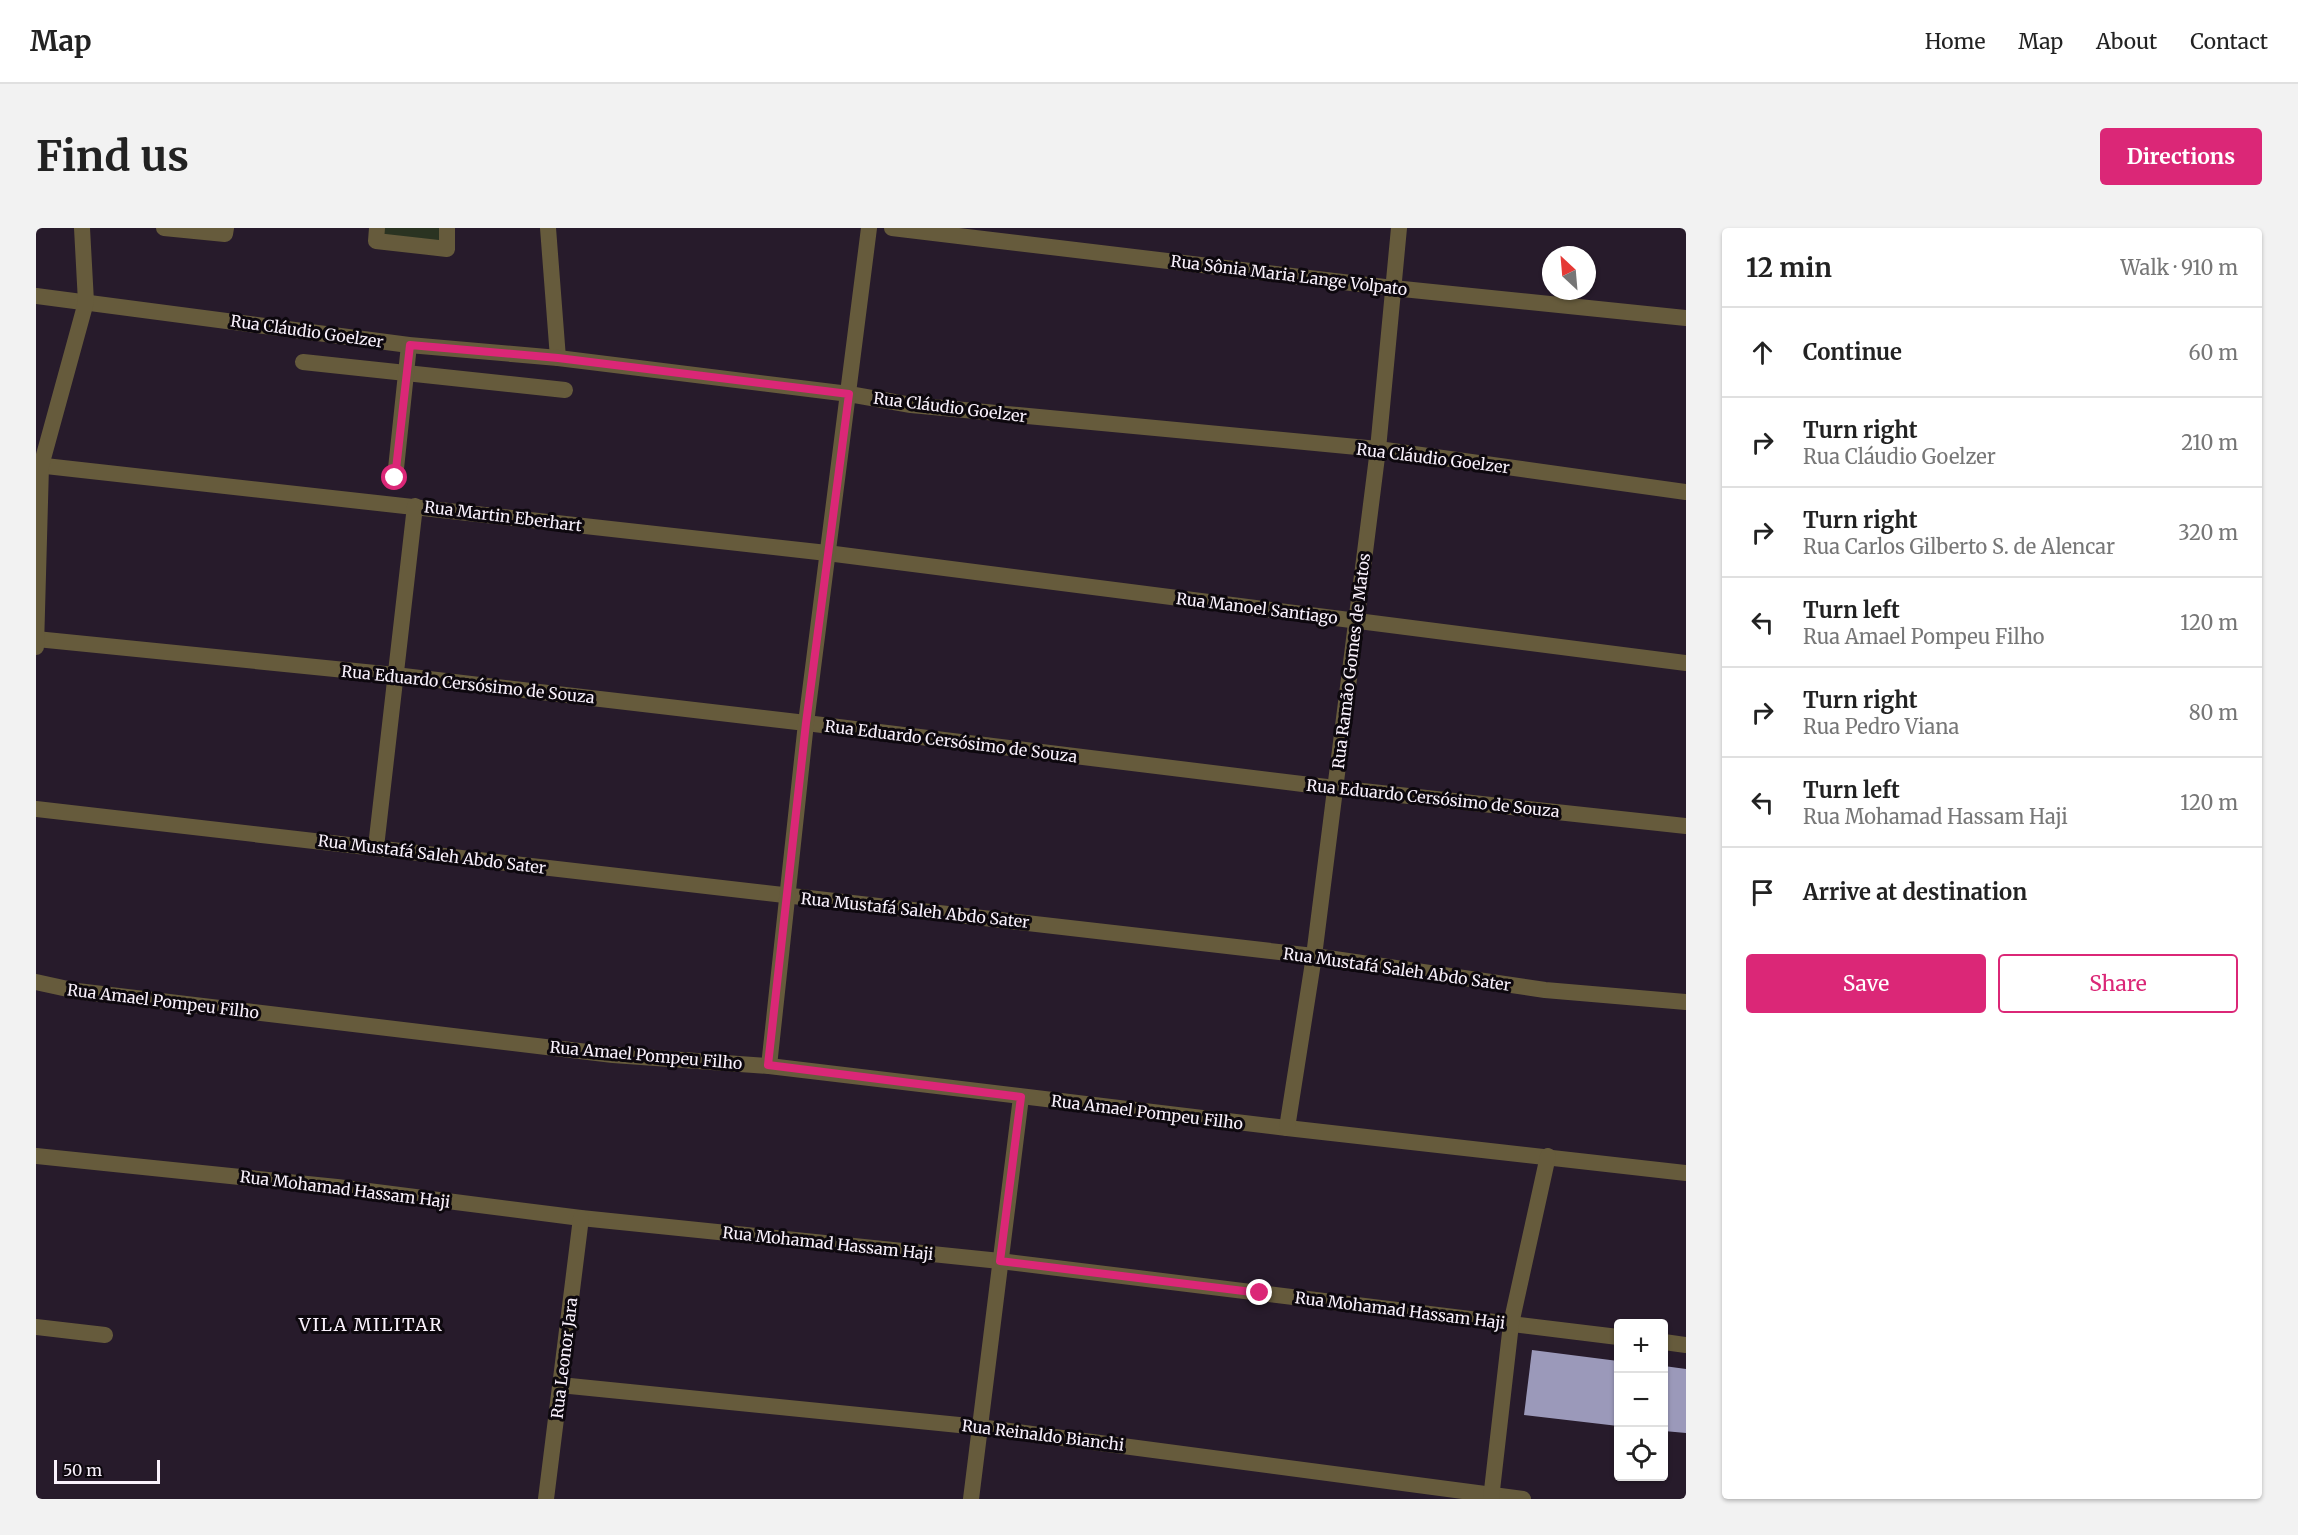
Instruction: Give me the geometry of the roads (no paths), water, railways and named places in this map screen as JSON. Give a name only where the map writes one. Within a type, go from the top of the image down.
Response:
[{"type":"street","points":[[36,648],[38,465],[86,302],[82,228]]},
{"type":"street","points":[[164,228],[225,234],[226,228]]},
{"type":"street","points":[[377,228],[376,242],[447,249],[447,228]]},
{"type":"street","points":[[548,228],[558,358]]},
{"type":"street","points":[[768,1065],[806,723],[869,228]]},
{"type":"street","name":"Rua Sônia Maria Lange Volpato","points":[[892,228],[1393,288],[1686,318]]},
{"type":"street","name":"Rua Ramão Gomes de Matos","points":[[1287,1128],[1314,956],[1378,450],[1399,228]]},
{"type":"street","name":"Rua Cláudio Goelzer","points":[[36,296],[410,345],[558,358],[849,394],[911,405],[1378,450],[1686,492]]},
{"type":"street","points":[[395,478],[410,345]]},
{"type":"street","points":[[303,362],[565,390]]},
{"type":"street","name":"Rua Martin Eberhart","points":[[38,465],[827,553]]},
{"type":"street","points":[[376,847],[415,506]]},
{"type":"street","name":"Rua Manoel Santiago","points":[[827,553],[1686,663]]},
{"type":"street","name":"Rua Eduardo Cersósimo de Souza","points":[[36,639],[395,675],[1335,788],[1686,826]]},
{"type":"street","name":"Rua Mustafá Saleh Abdo Sater","points":[[36,810],[376,847],[1314,956],[1545,990],[1686,1002]]},
{"type":"street","name":"Rua Amael Pompeu Filho","points":[[36,982],[88,993],[613,1055],[768,1065],[1021,1097],[1686,1173]]},
{"type":"street","points":[[970,1499],[1021,1097]]},
{"type":"street","name":"Rua Mohamad Hassam Haji","points":[[36,1156],[326,1186],[581,1218],[1000,1261],[1614,1337]]},
{"type":"street","points":[[1491,1497],[1510,1324],[1548,1156]]},
{"type":"street","name":"Rua Leonor Jara","points":[[546,1499],[581,1218]]},
{"type":"street","points":[[36,1327],[105,1335]]},
{"type":"street","points":[[1668,1343],[1686,1345]]},
{"type":"street","name":"Rua Reinaldo Bianchi","points":[[560,1385],[979,1426],[1491,1497],[1523,1499]]},
{"type":"district","name":"VILA MILITAR","points":[[371,1325]]}]
